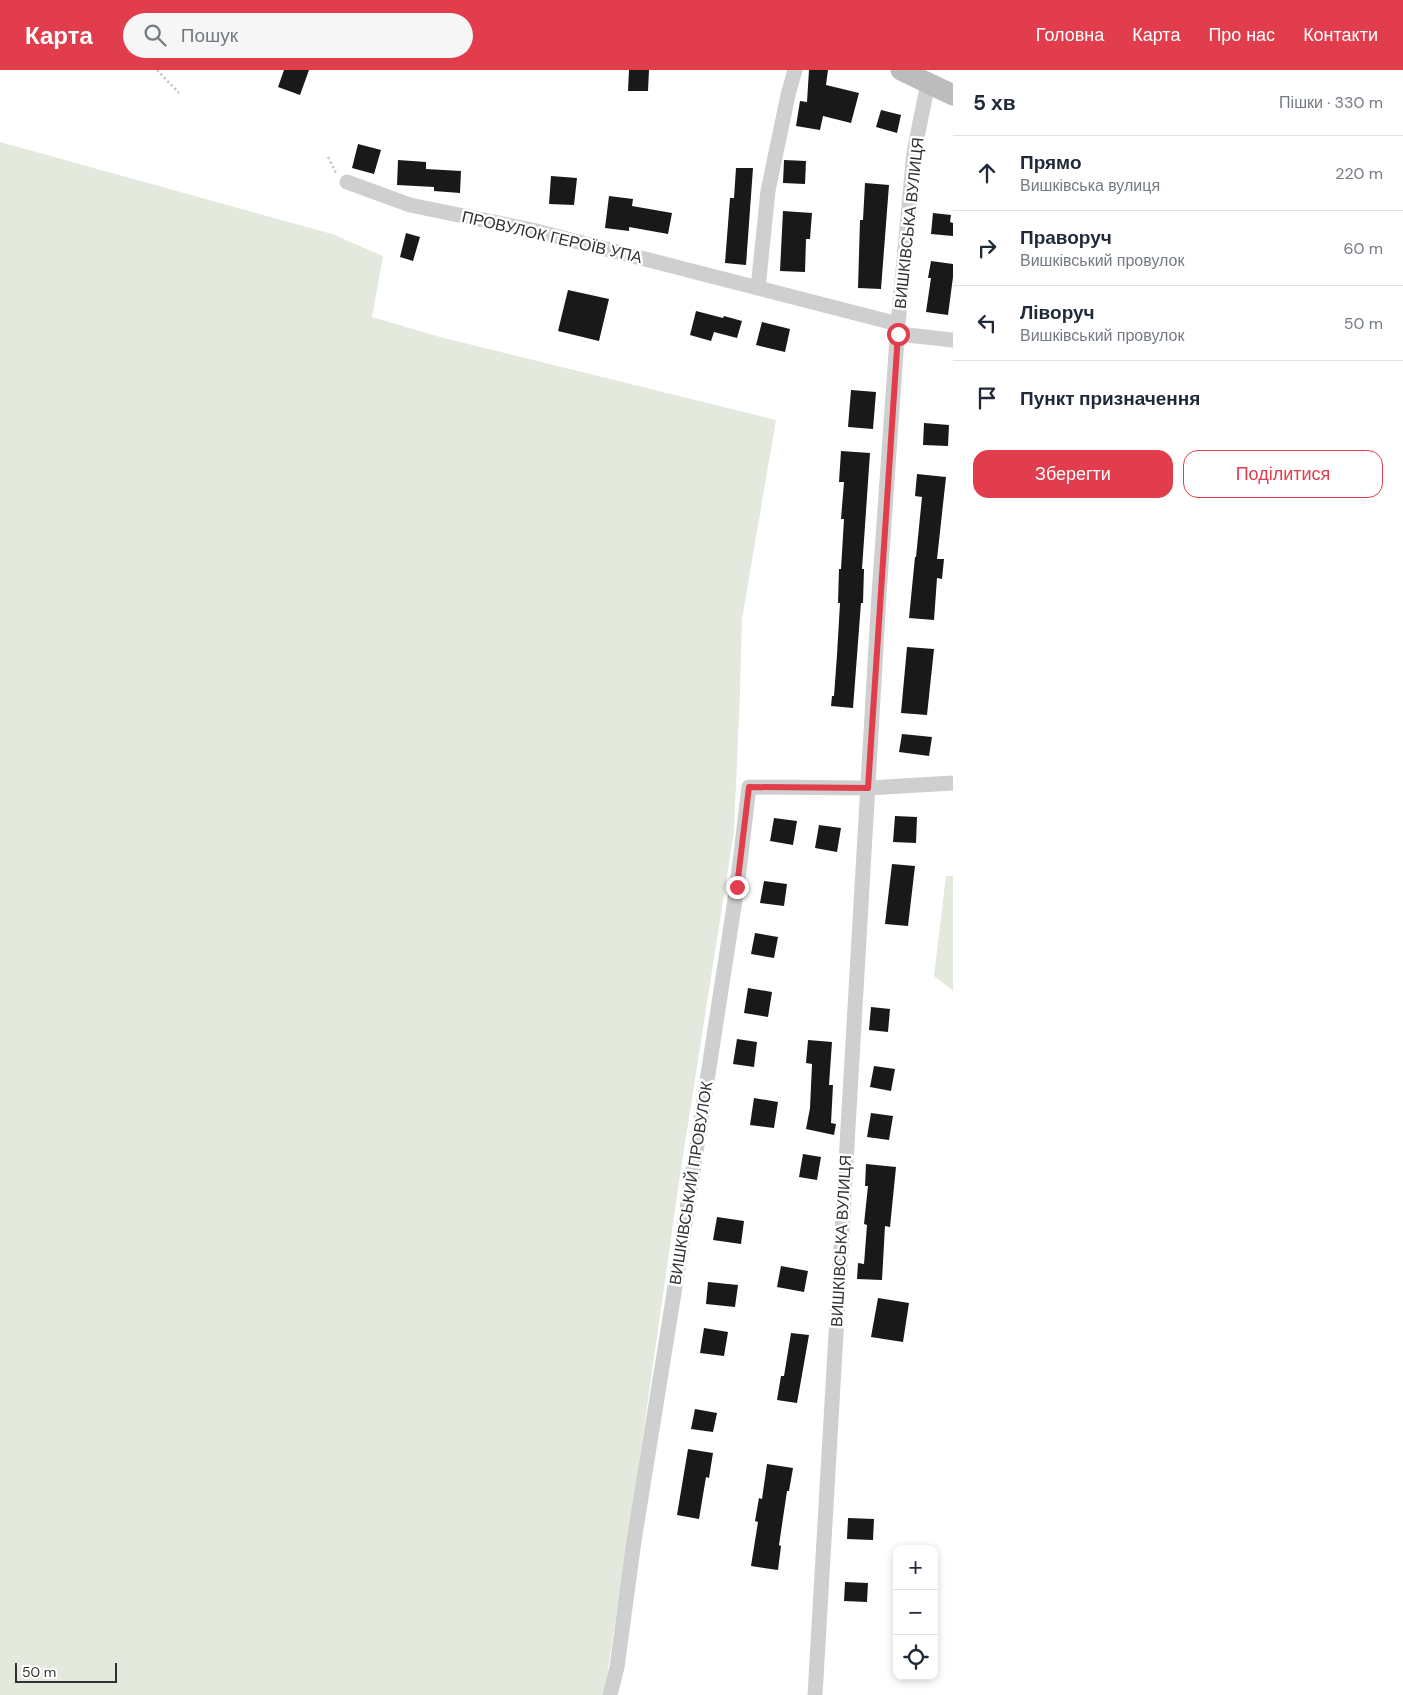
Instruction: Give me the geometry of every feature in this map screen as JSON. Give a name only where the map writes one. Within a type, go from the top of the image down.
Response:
[{"type":"street","points":[[758,288],[768,191],[788,94],[795,70]]},
{"type":"street","points":[[901,70],[953,95]]},
{"type":"street","name":"ВИШКІВСЬКА ВУЛИЦЯ","points":[[815,1695],[868,788],[898,329],[914,152],[928,83]]},
{"type":"street","name":"ПРОВУЛОК ГЕРОЇВ УПА","points":[[347,182],[410,205],[532,230],[758,288],[898,329]]},
{"type":"street","points":[[898,329],[953,340]]},
{"type":"street","points":[[868,788],[953,783]]},
{"type":"street","name":"ВИШКІВСЬКИЙ ПРОВУЛОК","points":[[610,1695],[617,1667],[635,1531],[737,887],[749,787],[868,788]]},
{"type":"path","points":[[157,70],[179,93]]},
{"type":"shaded area","points":[[0,142],[332,234],[383,256],[372,317],[440,337],[776,420],[742,619],[734,831],[680,1175],[604,1695],[0,1695]]},
{"type":"shaded area","points":[[946,876],[953,876],[953,991],[934,976]]},
{"type":"building","points":[[284,70],[309,70],[300,95],[278,87]]},
{"type":"building","points":[[629,70],[649,70],[648,91],[628,91]]},
{"type":"building","points":[[809,70],[828,70],[826,85],[859,93],[851,123],[823,116],[820,130],[796,126],[800,101],[807,102]]},
{"type":"building","points":[[881,110],[901,115],[897,133],[876,127]]},
{"type":"building","points":[[358,144],[381,150],[374,174],[352,168]]},
{"type":"building","points":[[398,160],[426,162],[426,169],[461,171],[460,193],[434,191],[434,187],[397,185]]},
{"type":"building","points":[[784,160],[806,161],[805,184],[783,183]]},
{"type":"building","points":[[736,168],[753,168],[746,265],[725,263],[730,198],[734,198]]},
{"type":"building","points":[[551,176],[577,178],[574,205],[549,204]]},
{"type":"building","points":[[865,183],[889,185],[881,289],[858,288],[860,220],[863,220]]},
{"type":"building","points":[[609,196],[633,199],[632,206],[672,213],[668,234],[629,227],[629,231],[605,228]]},
{"type":"building","points":[[783,211],[812,213],[810,239],[806,239],[805,272],[780,271]]},
{"type":"building","points":[[933,213],[951,215],[950,222],[953,223],[953,236],[931,234]]},
{"type":"building","points":[[406,233],[420,237],[413,261],[400,257]]},
{"type":"building","points":[[931,261],[953,264],[948,315],[926,312],[931,278],[928,278]]},
{"type":"building","points":[[568,290],[609,299],[599,341],[558,331]]},
{"type":"building","points":[[696,311],[742,321],[737,338],[714,332],[711,341],[690,335]]},
{"type":"building","points":[[762,322],[790,329],[785,352],[756,345]]},
{"type":"building","points":[[851,390],[876,392],[873,429],[848,427]]},
{"type":"building","points":[[924,423],[949,425],[948,446],[923,445]]},
{"type":"building","points":[[841,451],[870,453],[862,569],[864,569],[863,603],[861,603],[853,708],[831,706],[832,696],[834,696],[837,655],[840,603],[838,603],[839,569],[841,569],[844,519],[841,519],[844,482],[839,482]]},
{"type":"building","points":[[917,474],[946,477],[937,559],[944,559],[942,579],[937,578],[934,620],[909,618],[922,497],[915,496]]},
{"type":"building","points":[[907,647],[934,649],[927,715],[901,713]]},
{"type":"building","points":[[902,734],[932,737],[929,756],[899,752]]},
{"type":"building","points":[[895,816],[917,817],[916,843],[893,842]]},
{"type":"building","points":[[774,818],[797,821],[793,845],[770,841]]},
{"type":"building","points":[[819,825],[841,828],[837,852],[815,848]]},
{"type":"building","points":[[892,864],[915,866],[908,926],[885,924]]},
{"type":"building","points":[[764,881],[787,884],[784,906],[760,903]]},
{"type":"building","points":[[755,933],[778,937],[774,958],[751,954]]},
{"type":"building","points":[[748,988],[772,992],[768,1017],[744,1013]]},
{"type":"building","points":[[871,1007],[890,1009],[888,1032],[869,1030]]},
{"type":"building","points":[[737,1039],[757,1042],[754,1067],[733,1064]]},
{"type":"building","points":[[808,1040],[832,1042],[829,1085],[833,1085],[831,1123],[836,1124],[834,1135],[806,1129],[810,1108],[812,1064],[806,1063]]},
{"type":"building","points":[[874,1066],[895,1069],[891,1091],[870,1087]]},
{"type":"building","points":[[754,1098],[778,1102],[774,1128],[750,1125]]},
{"type":"building","points":[[871,1113],[893,1116],[889,1140],[867,1137]]},
{"type":"building","points":[[803,1154],[821,1157],[817,1180],[799,1177]]},
{"type":"building","points":[[866,1164],[896,1167],[890,1227],[885,1226],[882,1280],[857,1279],[858,1263],[864,1264],[867,1225],[864,1224],[868,1186],[865,1186]]},
{"type":"building","points":[[717,1217],[744,1221],[741,1244],[713,1240]]},
{"type":"building","points":[[781,1266],[808,1271],[804,1292],[777,1287]]},
{"type":"building","points":[[708,1282],[738,1285],[735,1307],[706,1304]]},
{"type":"building","points":[[878,1298],[909,1303],[903,1342],[871,1337]]},
{"type":"building","points":[[704,1328],[728,1332],[724,1356],[700,1353]]},
{"type":"building","points":[[791,1333],[809,1335],[797,1403],[777,1400],[781,1376],[784,1376]]},
{"type":"building","points":[[695,1409],[717,1413],[713,1432],[691,1429]]},
{"type":"building","points":[[688,1449],[713,1453],[709,1478],[706,1477],[699,1519],[677,1515]]},
{"type":"building","points":[[767,1464],[793,1468],[789,1491],[787,1491],[779,1545],[781,1546],[778,1570],[751,1566],[758,1522],[755,1521],[759,1498],[762,1499]]},
{"type":"building","points":[[848,1518],[874,1519],[873,1540],[847,1539]]},
{"type":"building","points":[[845,1582],[868,1583],[867,1602],[844,1601]]},
{"type":"route","points":[[737,887],[749,787],[868,788],[879,595],[898,334]]}]
